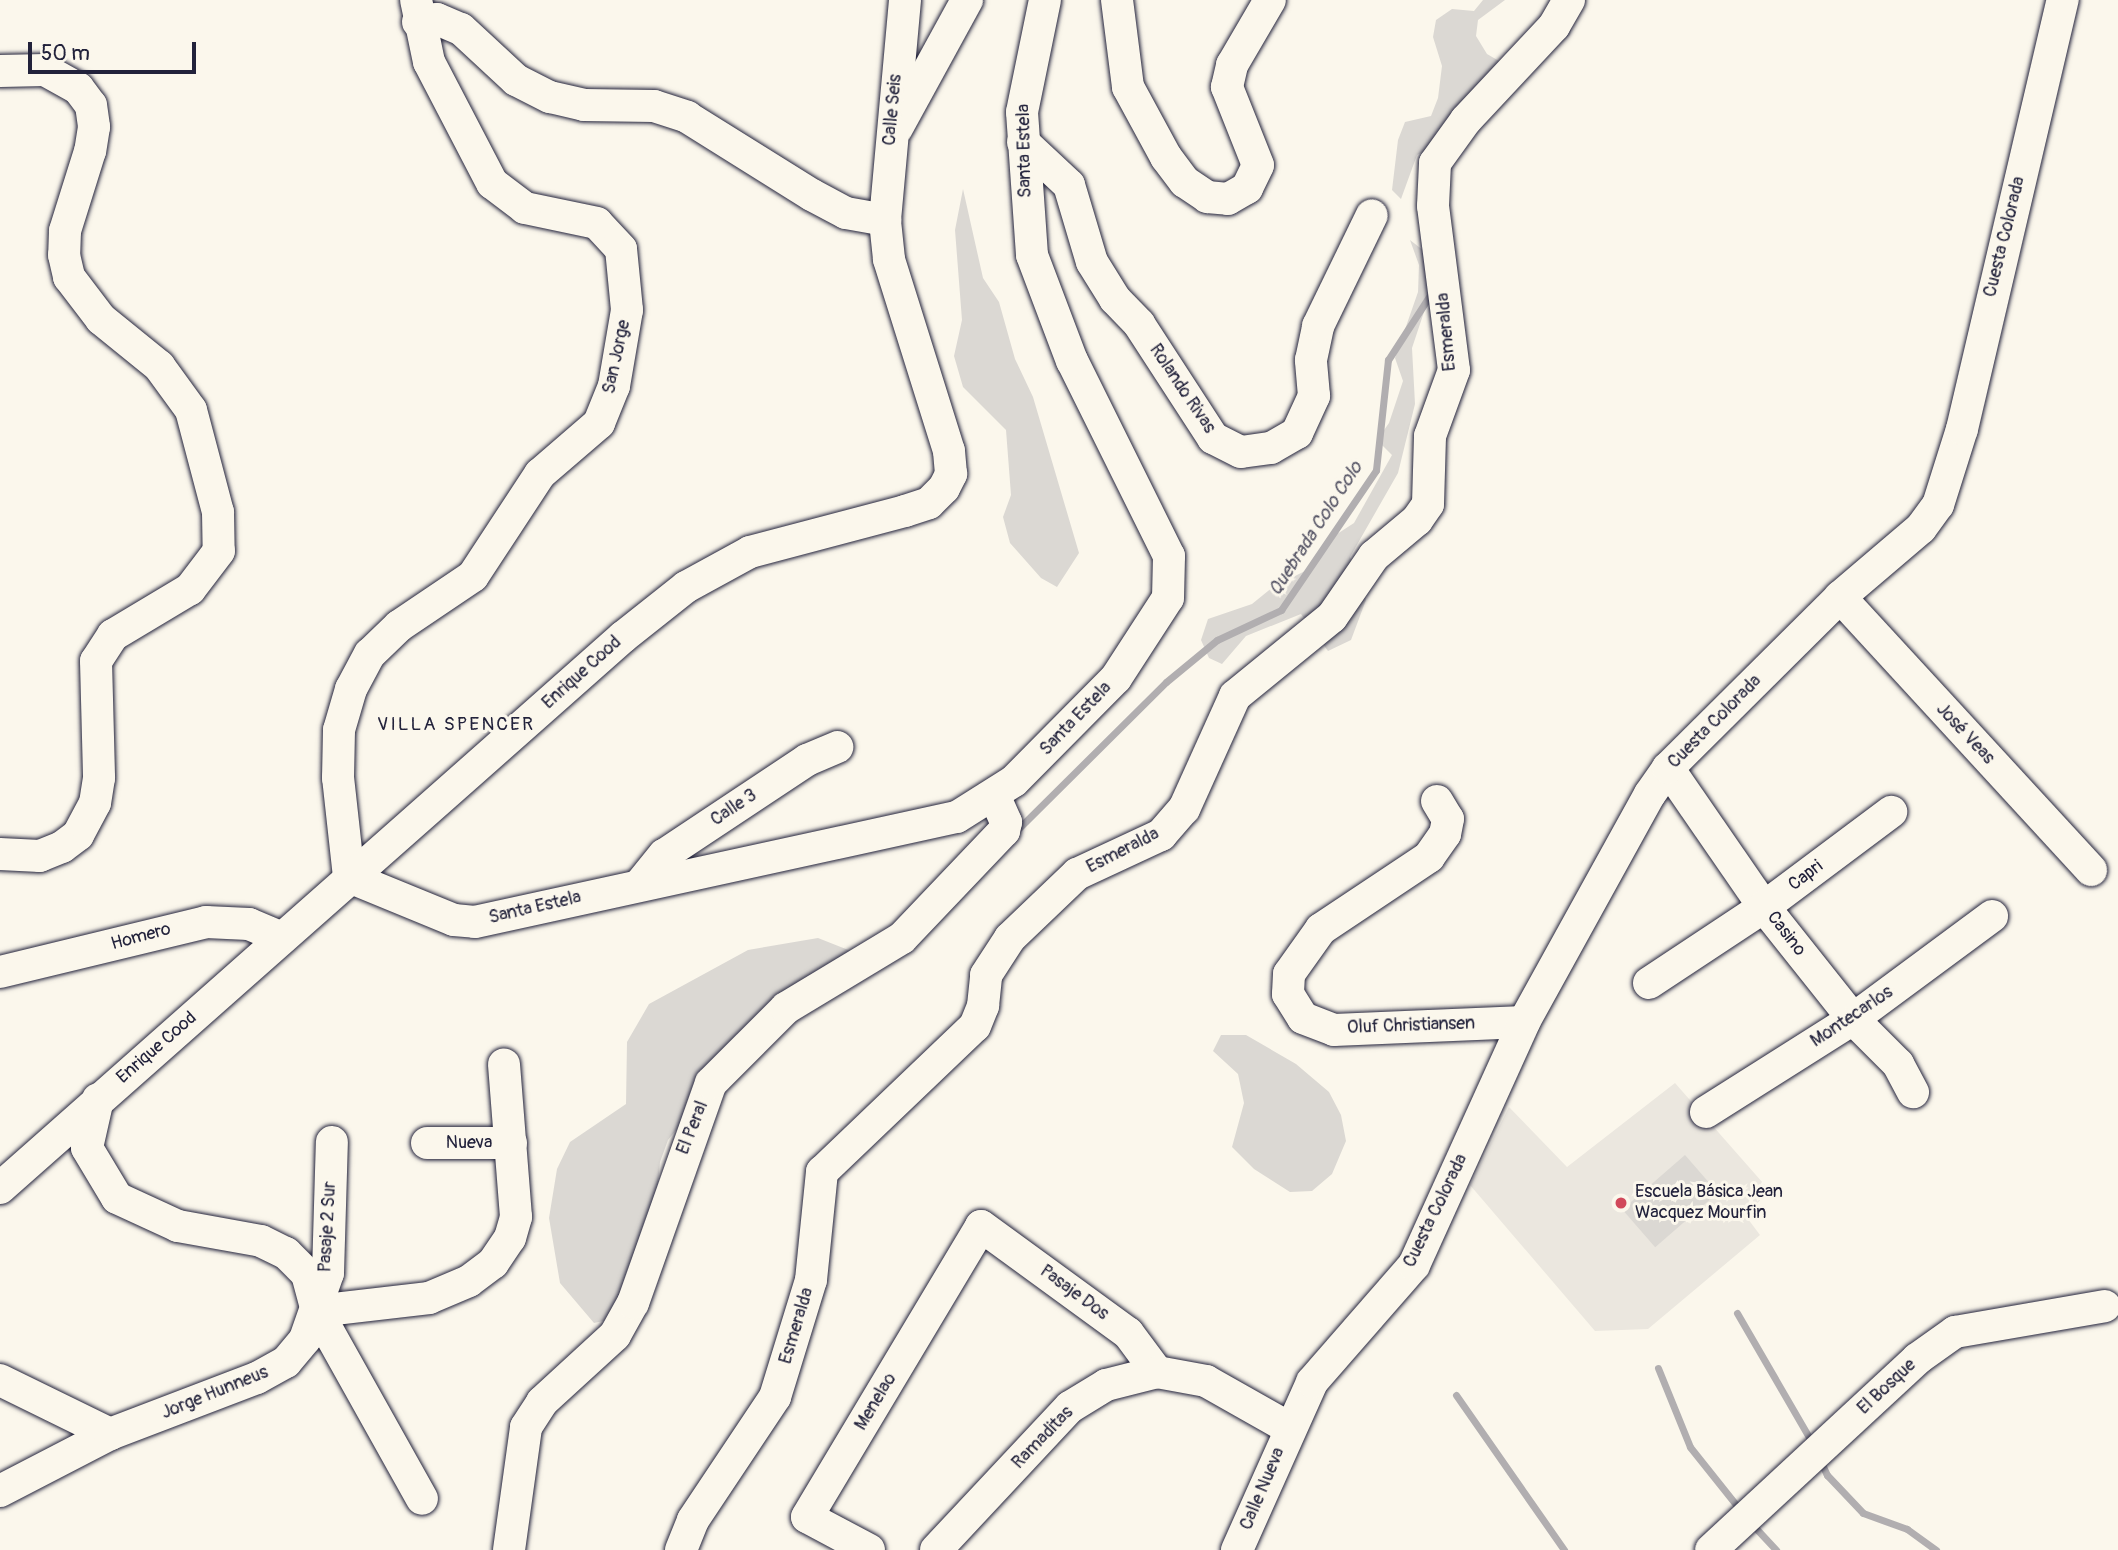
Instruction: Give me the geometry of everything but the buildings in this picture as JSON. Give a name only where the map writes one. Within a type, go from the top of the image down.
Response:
[{"type":"street","name":"Calle Seis","points":[[885,220],[905,0]]},
{"type":"street","points":[[891,139],[967,0]]},
{"type":"street","name":"Santa Estela","points":[[349,877],[454,920],[475,922],[641,883],[757,863],[957,817],[995,797],[1116,678],[1168,598],[1169,556],[1072,361],[1032,255],[1023,142],[1029,64],[1045,0]]},
{"type":"street","points":[[1116,0],[1128,87],[1166,157],[1185,182],[1207,197],[1228,199],[1247,188],[1258,166],[1227,87],[1232,65],[1270,0]]},
{"type":"street","name":"Esmeralda","points":[[681,1550],[693,1520],[775,1397],[811,1280],[822,1172],[975,1026],[983,1006],[986,975],[1010,938],[1077,874],[1161,835],[1184,809],[1235,696],[1332,617],[1374,556],[1417,520],[1428,504],[1430,436],[1454,370],[1433,206],[1435,163],[1466,120],[1554,26],[1569,0]]},
{"type":"street","name":"Cuesta Colorada","points":[[1289,1428],[1312,1381],[1414,1265],[1524,1022],[1586,901],[1668,768],[1840,597],[1921,528],[1946,483],[2063,0]]},
{"type":"street","points":[[417,11],[461,29],[516,80],[550,97],[584,105],[654,106],[687,117],[812,195],[846,213],[885,220]]},
{"type":"street","name":"San Jorge","points":[[349,877],[338,778],[339,730],[351,689],[370,654],[399,626],[473,576],[540,474],[599,423],[614,386],[627,310],[621,249],[597,223],[525,208],[492,183],[441,90],[417,11]]},
{"type":"street","points":[[0,71],[46,70],[78,88],[91,105],[94,127],[90,151],[65,231],[64,255],[69,278],[102,319],[159,366],[191,410],[216,501],[219,551],[190,589],[113,635],[96,661],[99,778],[95,803],[78,835],[40,856],[0,854]]},
{"type":"street","name":"Rolando Rivas","points":[[1023,142],[1069,184],[1092,262],[1115,299],[1139,324],[1213,438],[1241,452],[1271,448],[1297,433],[1314,396],[1311,360],[1318,326],[1372,215]]},
{"type":"street","name":"Enrique Cood","points":[[0,1188],[349,877],[686,587],[750,552],[905,511],[929,503],[944,488],[951,474],[948,451],[889,259],[885,220]]},
{"type":"street","name":"José Veas","points":[[1840,597],[2091,870]]},
{"type":"street","name":"Calle 3","points":[[641,883],[664,855],[807,760],[837,747]]},
{"type":"street","name":"Casino","points":[[1668,768],[1764,907],[1853,1019],[1898,1064],[1913,1092]]},
{"type":"street","name":"El Peral","points":[[509,1550],[526,1427],[542,1402],[599,1354],[627,1314],[711,1083],[786,1008],[902,938],[1004,831],[1006,822],[995,797]]},
{"type":"street","name":"Oluf Christiansen","points":[[1437,801],[1448,819],[1445,834],[1429,857],[1321,929],[1289,974],[1288,994],[1303,1018],[1334,1030],[1524,1022]]},
{"type":"street","name":"Capri","points":[[1649,983],[1764,907],[1891,812]]},
{"type":"street","name":"Montecarlos","points":[[1706,1112],[1853,1019],[1992,916]]},
{"type":"street","name":"Homero","points":[[0,972],[206,922],[249,924],[282,938]]},
{"type":"street","points":[[317,1311],[429,1298],[469,1281],[494,1263],[510,1238],[516,1217],[504,1063]]},
{"type":"street","points":[[98,1099],[88,1148],[117,1198],[178,1226],[261,1241],[286,1253],[307,1274],[317,1311],[422,1499]]},
{"type":"street","name":"Pasaje 2 Sur","points":[[317,1311],[328,1273],[332,1142]]},
{"type":"street","name":"Nueva","points":[[427,1143],[512,1143]]},
{"type":"street","name":"Pasaje Dos","points":[[981,1226],[1128,1333],[1157,1372]]},
{"type":"street","name":"Menelao","points":[[869,1550],[807,1517],[981,1226]]},
{"type":"street","name":"El Bosque","points":[[1711,1550],[1917,1359],[1955,1332],[2105,1306]]},
{"type":"street","name":"Jorge Hunneus","points":[[0,1491],[110,1434],[257,1378],[286,1362],[305,1339],[317,1311]]},
{"type":"street","name":"Ramaditas","points":[[936,1550],[1070,1407],[1106,1385],[1157,1372],[1206,1381],[1289,1428]]},
{"type":"street","points":[[0,1380],[110,1434]]},
{"type":"street","name":"Calle Nueva","points":[[1237,1550],[1289,1428]]},
{"type":"shaded area","points":[[1483,0],[1505,0],[1478,20],[1476,36],[1487,54],[1506,65],[1578,0],[1570,35],[1444,141],[1417,155],[1401,199],[1392,190],[1398,140],[1405,122],[1431,116],[1438,98],[1442,66],[1433,37],[1436,20],[1452,9],[1474,11]]},
{"type":"shaded area","points":[[963,189],[983,278],[999,302],[1015,359],[1033,397],[1079,553],[1057,587],[1041,578],[1010,543],[1003,517],[1011,495],[1006,430],[963,387],[954,356],[962,320],[955,230]]},
{"type":"shaded area","points":[[1410,240],[1428,254],[1431,291],[1412,348],[1415,404],[1398,473],[1350,557],[1366,600],[1351,640],[1328,651],[1301,614],[1246,636],[1222,664],[1209,658],[1201,640],[1208,619],[1252,604],[1273,587],[1307,570],[1334,536],[1354,523],[1392,455],[1377,440],[1389,423],[1403,381],[1395,358],[1418,292],[1419,265]]},
{"type":"shaded area","points":[[818,938],[861,955],[694,1108],[668,1140],[660,1162],[655,1216],[621,1317],[594,1323],[560,1283],[549,1218],[557,1169],[570,1142],[626,1104],[627,1042],[649,1004],[748,950]]},
{"type":"shaded area","points":[[1221,1035],[1246,1035],[1296,1064],[1329,1092],[1341,1115],[1346,1141],[1332,1174],[1312,1191],[1290,1192],[1254,1169],[1232,1147],[1244,1103],[1238,1074],[1213,1051]]},
{"type":"shaded area","name":"Escuela Básica Jean Wacquez Mourfin","points":[[1675,1083],[1770,1191],[1745,1215],[1760,1235],[1648,1329],[1595,1331],[1470,1185],[1509,1107],[1567,1167]]},
{"type":"shaded area","points":[[1685,1155],[1718,1193],[1655,1247],[1622,1209]]},
{"type":"waterway","name":"Quebrada Colo Colo","points":[[1019,828],[1166,682],[1217,640],[1281,610],[1376,470],[1388,360],[1432,292]]},
{"type":"waterway","points":[[1737,1313],[1814,1446]]},
{"type":"waterway","points":[[1658,1368],[1690,1447],[1741,1511]]},
{"type":"waterway","points":[[1456,1395],[1564,1550]]},
{"type":"waterway","points":[[1820,1460],[1827,1475],[1863,1513],[1907,1529],[1936,1550]]},
{"type":"waterway","points":[[1751,1523],[1776,1550]]},
{"type":"place","name":"Escuela Básica Jean Wacquez Mourfin","points":[[1621,1203]]},
{"type":"district","name":"VILLA SPENCER","points":[[456,725]]}]
